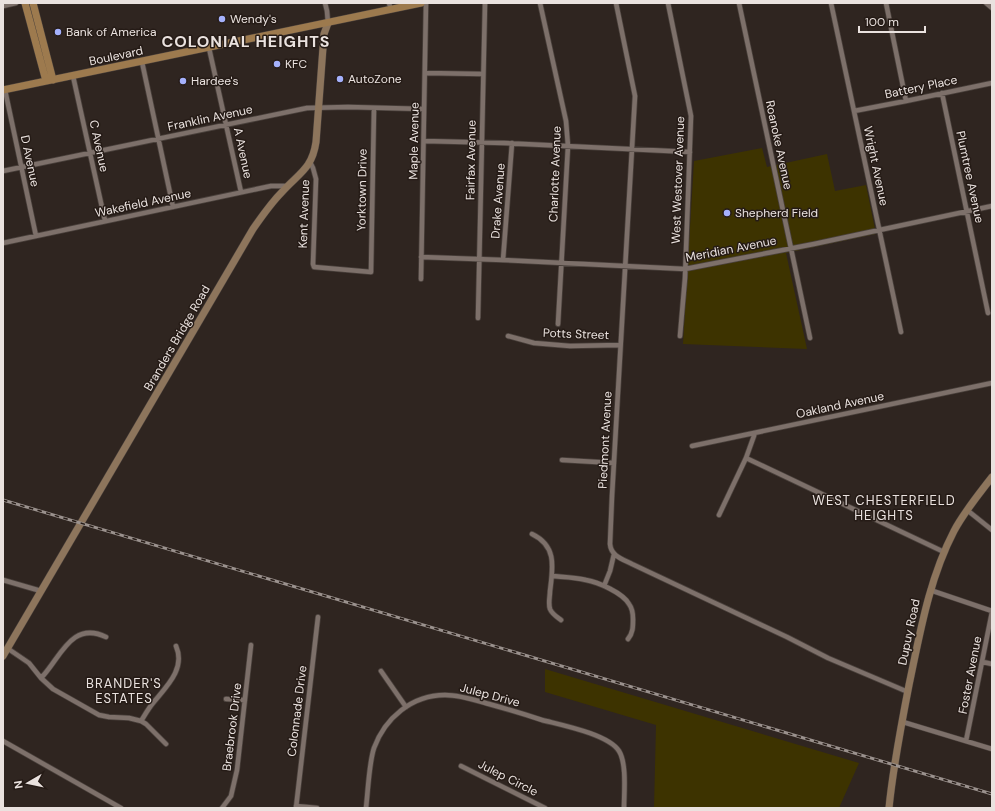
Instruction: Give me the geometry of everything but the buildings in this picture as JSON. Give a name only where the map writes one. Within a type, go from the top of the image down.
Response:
[{"type":"main road","points":[[24,3],[50,80]]},
{"type":"main road","points":[[33,3],[50,80]]},
{"type":"main road","name":"Boulevard","points":[[4,90],[328,23],[390,6],[421,3]]},
{"type":"street","points":[[3,6],[16,3]]},
{"type":"street","points":[[324,3],[327,11],[328,23]]},
{"type":"street","name":"Maple Avenue","points":[[421,279],[426,3]]},
{"type":"street","name":"Fairfax Avenue","points":[[478,318],[484,3]]},
{"type":"street","name":"Charlotte Avenue","points":[[540,3],[566,121],[568,146],[558,324]]},
{"type":"street","name":"Piedmont Avenue","points":[[614,554],[610,544],[635,96],[616,3]]},
{"type":"street","name":"West Westover Avenue","points":[[668,3],[690,110],[690,152],[685,269],[680,336]]},
{"type":"street","name":"Roanoke Avenue","points":[[739,3],[810,338]]},
{"type":"street","name":"Wright Avenue","points":[[831,3],[901,332]]},
{"type":"street","points":[[886,3],[906,101]]},
{"type":"street","points":[[986,3],[992,8]]},
{"type":"street","name":"Branders Bridge Road","points":[[3,656],[218,288],[262,216],[287,186],[304,171],[314,155],[324,34],[328,23]]},
{"type":"street","name":"A Avenue","points":[[209,48],[241,192]]},
{"type":"street","points":[[142,62],[173,207]]},
{"type":"street","points":[[425,73],[483,74]]},
{"type":"street","name":"C Avenue","points":[[73,76],[105,221]]},
{"type":"street","name":"Battery Place","points":[[854,110],[992,83]]},
{"type":"street","name":"D Avenue","points":[[4,90],[36,236]]},
{"type":"street","name":"Plumtree Avenue","points":[[942,93],[988,313]]},
{"type":"street","name":"Franklin Avenue","points":[[3,171],[300,109],[319,107],[424,109]]},
{"type":"street","name":"Yorktown Drive","points":[[314,267],[371,272],[374,108]]},
{"type":"street","points":[[424,141],[512,143],[690,152]]},
{"type":"street","name":"Drake Avenue","points":[[503,260],[512,143]]},
{"type":"street","name":"Kent Avenue","points":[[310,162],[316,179],[312,264],[314,267]]},
{"type":"street","name":"Wakefield Avenue","points":[[3,243],[241,192],[276,185],[287,186]]},
{"type":"street","name":"Meridian Avenue","points":[[421,258],[480,259],[685,269],[992,206]]},
{"type":"street","name":"Potts Street","points":[[508,336],[534,342],[570,346],[620,345]]},
{"type":"street","name":"Oakland Avenue","points":[[692,446],[992,383]]},
{"type":"street","points":[[719,515],[746,458],[755,433]]},
{"type":"street","points":[[746,458],[944,552]]},
{"type":"street","points":[[562,460],[614,464]]},
{"type":"street","name":"Dupuy Road","points":[[890,808],[894,765],[922,620],[930,590],[944,552],[954,531],[967,510],[992,477]]},
{"type":"street","points":[[967,510],[992,530]]},
{"type":"street","points":[[532,534],[544,542],[551,554],[552,576],[549,604],[553,614],[561,620]]},
{"type":"street","points":[[604,586],[610,571],[614,554],[828,658],[908,692]]},
{"type":"street","points":[[552,576],[585,579],[604,586],[622,596],[631,606],[633,616],[633,631],[628,640]]},
{"type":"street","points":[[3,580],[41,591]]},
{"type":"street","points":[[930,590],[992,612]]},
{"type":"street","name":"Foster Avenue","points":[[966,741],[992,612]]},
{"type":"street","name":"Colonnade Drive","points":[[296,807],[318,617]]},
{"type":"street","points":[[40,678],[48,670],[65,645],[73,638],[90,633],[106,638]]},
{"type":"street","name":"Braebrook Drive","points":[[222,808],[231,796],[234,786],[251,645]]},
{"type":"street","points":[[141,721],[148,709],[168,684],[178,667],[180,658],[176,646]]},
{"type":"street","points":[[7,648],[29,663],[40,678],[53,689],[99,714],[109,717],[129,718],[141,721],[166,744]]},
{"type":"street","points":[[982,662],[992,664]]},
{"type":"street","points":[[381,671],[406,707]]},
{"type":"street","name":"Julep Drive","points":[[366,808],[374,749],[389,722],[406,707],[415,702],[429,697],[445,695],[457,696],[602,738],[613,745],[620,753],[622,759],[624,771],[624,808]]},
{"type":"street","points":[[226,699],[245,700]]},
{"type":"street","points":[[902,722],[992,749]]},
{"type":"street","points":[[3,741],[121,808]]},
{"type":"street","name":"Julep Circle","points":[[462,766],[545,808]]},
{"type":"street","points":[[296,807],[317,808]]},
{"type":"shaded area","points":[[762,148],[767,167],[827,154],[835,191],[866,185],[876,234],[786,253],[807,349],[683,344],[694,161]]},
{"type":"shaded area","points":[[545,669],[859,763],[839,808],[654,808],[656,725],[545,692]]},
{"type":"railway","points":[[3,500],[992,794]]},
{"type":"place","name":"Wendy's","points":[[222,19]]},
{"type":"place","name":"Bank of America","points":[[58,32]]},
{"type":"place","name":"KFC","points":[[277,64]]},
{"type":"place","name":"AutoZone","points":[[340,79]]},
{"type":"place","name":"Hardee's","points":[[183,81]]},
{"type":"place","name":"Shepherd Field","points":[[727,213]]},
{"type":"district","name":"COLONIAL HEIGHTS","points":[[246,41]]},
{"type":"district","name":"WEST CHESTERFIELD HEIGHTS","points":[[884,508]]},
{"type":"district","name":"BRANDER'S ESTATES","points":[[124,690]]}]
